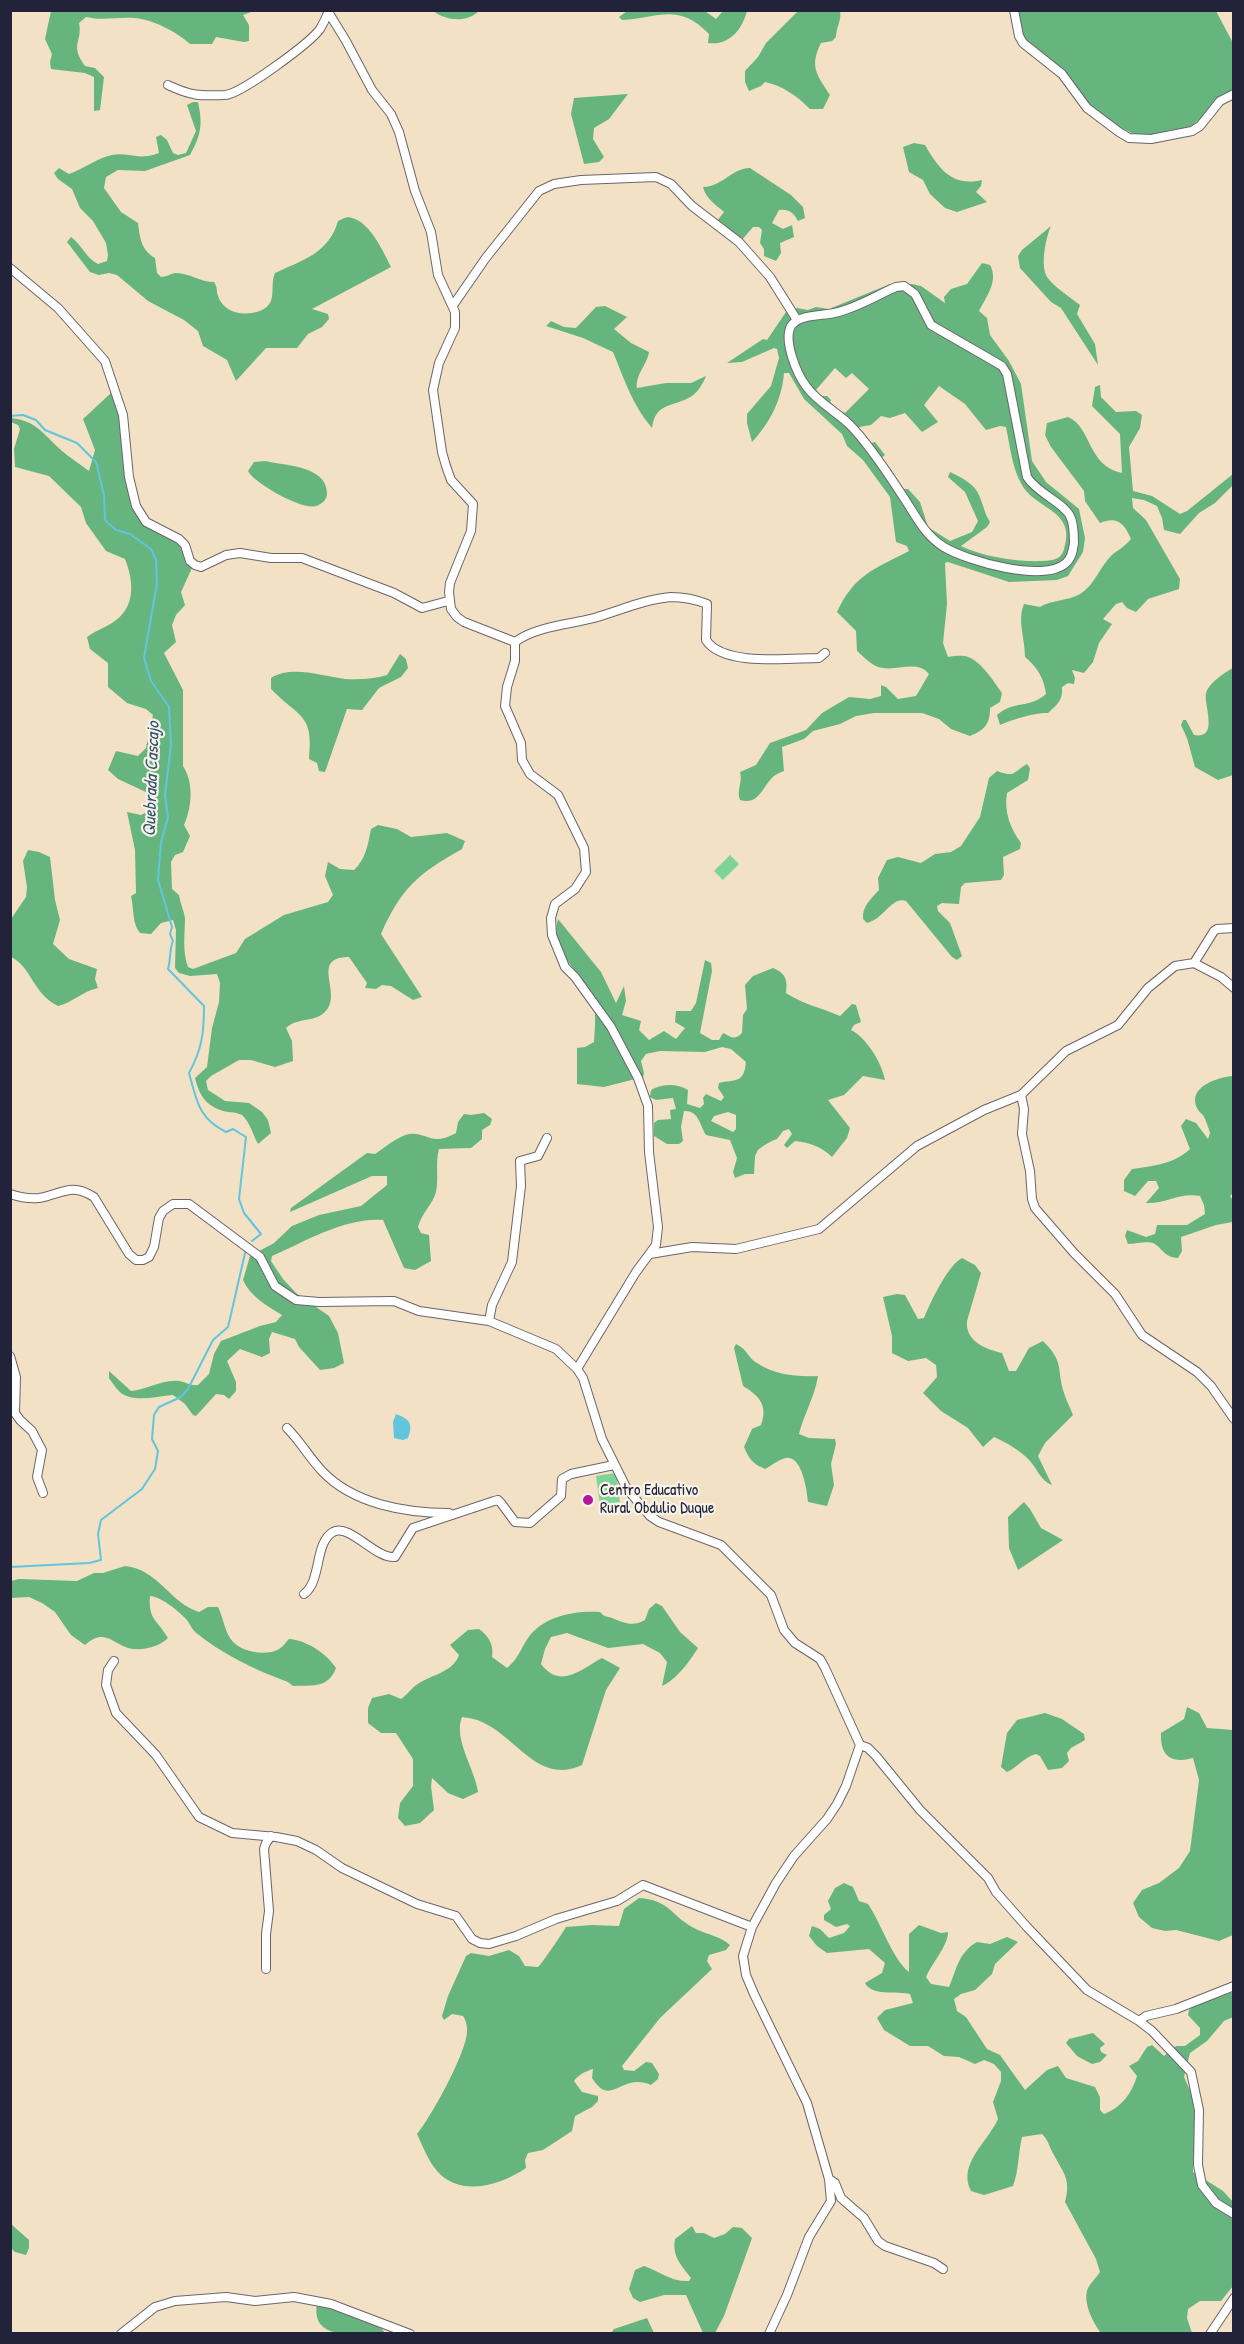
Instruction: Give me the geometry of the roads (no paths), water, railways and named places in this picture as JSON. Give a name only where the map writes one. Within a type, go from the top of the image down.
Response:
[{"type":"street","points":[[1014,10],[1018,36],[1023,43],[1062,74],[1093,114],[1130,138],[1151,139],[1192,130],[1200,126],[1220,101],[1233,94]]},
{"type":"street","points":[[168,85],[196,96],[226,95],[241,89],[305,43],[319,30],[327,12]]},
{"type":"street","points":[[327,12],[346,40],[372,90],[391,114],[399,132],[415,191],[431,232],[438,275],[453,304],[455,328],[439,363],[433,390],[444,460],[452,480],[473,504],[473,513],[471,531],[450,583],[448,601],[457,617],[464,622],[515,642]]},
{"type":"street","points":[[453,304],[539,191],[554,184],[581,180],[656,177],[671,184],[692,206],[739,242],[770,277],[798,320]]},
{"type":"street","points":[[10,268],[58,308],[105,360],[123,416],[129,477],[136,506],[146,522],[179,539],[185,545],[190,561],[195,565],[201,567],[226,555],[240,553],[271,558],[302,558],[394,593],[422,608],[448,601]]},
{"type":"street","points":[[897,286],[904,286],[915,294],[931,325],[1002,366],[1007,374],[1014,403],[1027,477],[1032,486],[1069,513],[1074,536],[1073,552],[1068,562],[1060,568],[1011,570],[961,556],[926,533],[900,492],[852,426],[807,388],[796,369],[790,350],[791,327],[798,320],[836,313],[897,286]]},
{"type":"street","points":[[515,642],[545,629],[672,597],[707,604],[709,607],[706,640],[714,648],[730,655],[766,660],[819,658],[825,653]]},
{"type":"street","points":[[515,642],[515,661],[507,687],[505,706],[520,743],[522,760],[530,774],[558,795],[582,841],[585,856],[586,872],[575,889],[555,904],[552,911],[552,935],[562,962],[575,976],[611,1027],[638,1078],[648,1106],[649,1152],[658,1227],[656,1245],[636,1272],[577,1369]]},
{"type":"street","points":[[1194,963],[1214,931],[1233,928]]},
{"type":"street","points":[[650,1254],[692,1247],[736,1249],[819,1228],[917,1146],[984,1110],[1021,1095],[1066,1051],[1118,1025],[1156,979],[1175,966],[1194,963],[1221,977],[1233,988]]},
{"type":"street","points":[[1021,1095],[1024,1109],[1022,1134],[1035,1208],[1115,1294],[1142,1335],[1197,1372],[1211,1386],[1233,1419]]},
{"type":"street","points":[[489,1321],[492,1305],[512,1262],[521,1186],[520,1161],[538,1156],[547,1138]]},
{"type":"street","points":[[10,1194],[36,1198],[72,1189],[87,1192],[94,1197],[129,1254],[136,1260],[143,1260],[152,1252],[159,1218],[163,1211],[173,1204],[189,1204],[260,1257],[275,1286],[296,1300],[319,1302],[385,1299],[419,1311],[489,1321],[556,1349],[577,1369],[589,1392],[602,1439],[627,1489],[650,1516],[671,1527],[721,1545],[771,1595],[784,1630],[795,1643],[820,1659],[860,1745],[846,1786],[837,1804],[827,1819],[794,1856],[776,1883],[752,1927],[743,1956],[746,1975],[807,2103],[830,2179],[831,2201],[809,2237],[769,2334]]},
{"type":"street","points":[[10,1356],[16,1377],[15,1413],[32,1431],[42,1450],[37,1477],[43,1493]]},
{"type":"street","points":[[287,1428],[325,1474],[334,1482],[360,1496],[386,1508],[424,1513],[456,1513]]},
{"type":"street","points":[[304,1594],[313,1585],[322,1548],[330,1534],[334,1532],[339,1530],[350,1534],[384,1556],[395,1557],[413,1528],[498,1500],[515,1522],[530,1523],[561,1496],[561,1481],[565,1477],[614,1465]]},
{"type":"street","points":[[114,1661],[108,1670],[106,1685],[116,1713],[156,1755],[199,1817],[232,1833],[271,1836],[305,1845],[342,1868],[417,1904],[451,1913],[460,1919],[472,1939],[480,1943],[503,1941],[556,1918],[617,1901],[643,1885],[752,1927]]},
{"type":"street","points":[[860,1745],[868,1748],[876,1756],[920,1810],[988,1878],[996,1892],[1087,1990],[1139,2021],[1161,2039],[1191,2072],[1199,2110],[1198,2165],[1203,2185],[1216,2203],[1233,2214]]},
{"type":"street","points":[[266,1969],[266,1934],[269,1911],[264,1849],[271,1836]]},
{"type":"street","points":[[1139,2021],[1146,2016],[1176,2009],[1233,1986]]},
{"type":"street","points":[[830,2179],[835,2183],[841,2198],[864,2218],[878,2241],[885,2246],[934,2263],[943,2269]]},
{"type":"street","points":[[121,2334],[160,2305],[175,2301],[226,2297],[255,2301],[294,2297],[319,2300],[410,2334]]},
{"type":"street","points":[[1210,2334],[1233,2298]]},
{"type":"water","points":[[396,1414],[407,1420],[410,1426],[408,1438],[403,1440],[394,1438],[393,1422]]},
{"type":"waterway","name":"Quebrada Cascajo","points":[[10,416],[23,415],[36,420],[45,430],[77,443],[96,462],[104,495],[105,520],[116,530],[130,534],[151,549],[156,560],[157,583],[144,658],[151,681],[169,707],[171,745],[165,795],[168,818],[161,842],[158,880],[172,927],[170,934],[173,941],[168,969],[204,1006],[201,1041],[189,1073],[200,1108],[217,1127],[226,1132],[233,1129],[246,1137],[239,1199],[244,1213],[261,1234],[252,1241]]},
{"type":"waterway","name":"Quebrada Cascajo","points":[[10,1567],[89,1563],[101,1560],[98,1534],[101,1520],[142,1489],[155,1469],[158,1451],[152,1439],[154,1415],[159,1407],[181,1397],[188,1389],[213,1340],[228,1327],[246,1249]]},
{"type":"place","name":"Centro Educativo Rural Obdulio Duque","points":[[588,1500]]}]
